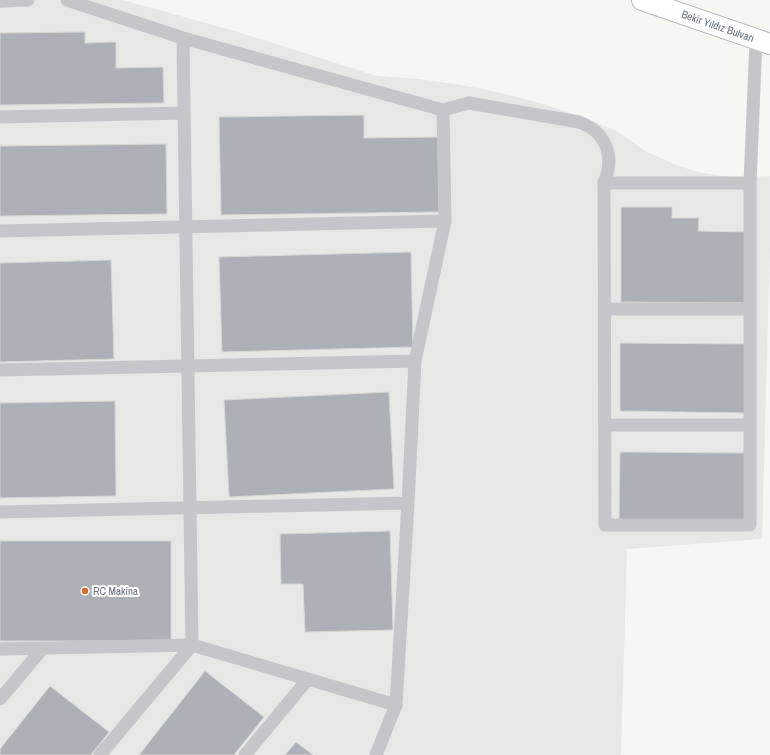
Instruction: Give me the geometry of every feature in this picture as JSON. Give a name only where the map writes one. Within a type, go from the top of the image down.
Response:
[{"type":"main road","name":"Bekir Yıldız Bulvarı","points":[[642,0],[763,42]]},
{"type":"street","points":[[0,1],[28,0]]},
{"type":"street","points":[[67,0],[183,38],[443,110],[469,103],[571,120],[587,124],[594,129],[606,144],[610,164],[604,183],[605,525],[750,525],[750,183],[763,42]]},
{"type":"street","points":[[100,755],[192,645],[183,38]]},
{"type":"street","points":[[376,755],[396,706],[415,361],[445,221],[443,110]]},
{"type":"street","points":[[0,117],[184,113]]},
{"type":"street","points":[[604,183],[750,183]]},
{"type":"street","points":[[0,230],[445,221]]},
{"type":"street","points":[[605,309],[750,309]]},
{"type":"street","points":[[0,370],[415,361]]},
{"type":"street","points":[[605,425],[750,426]]},
{"type":"street","points":[[0,512],[408,503]]},
{"type":"street","points":[[0,649],[192,645],[396,706]]},
{"type":"street","points":[[0,699],[43,648]]},
{"type":"street","points":[[245,755],[308,679]]},
{"type":"shaded area","points":[[0,0],[123,0],[238,32],[377,76],[419,79],[461,85],[502,93],[543,104],[615,130],[645,151],[679,166],[698,172],[736,178],[770,176],[770,248],[762,539],[627,549],[621,755],[0,755]]},
{"type":"building","points":[[85,32],[85,43],[116,42],[116,68],[163,67],[164,103],[0,105],[0,33]]},
{"type":"building","points":[[364,115],[364,138],[438,137],[439,212],[221,215],[219,117]]},
{"type":"building","points":[[166,144],[167,214],[0,216],[0,146]]},
{"type":"building","points":[[621,207],[672,207],[672,218],[699,218],[698,231],[748,232],[748,303],[621,302]]},
{"type":"building","points":[[411,252],[413,347],[222,352],[219,257]]},
{"type":"building","points":[[111,260],[114,359],[0,362],[0,263]]},
{"type":"building","points":[[620,343],[748,344],[747,413],[620,411]]},
{"type":"building","points":[[389,392],[394,489],[229,497],[224,400]]},
{"type":"building","points":[[115,401],[116,496],[0,498],[0,403]]},
{"type":"building","points":[[620,452],[747,453],[746,523],[619,522]]},
{"type":"building","points":[[390,531],[393,630],[305,632],[303,584],[281,584],[280,534]]},
{"type":"building","name":"RC Makina","points":[[0,541],[171,541],[171,641],[0,641]]},
{"type":"building","points":[[205,671],[264,717],[234,755],[139,755]]},
{"type":"building","points":[[50,686],[109,732],[91,755],[0,755],[0,749]]},
{"type":"building","points":[[296,742],[313,755],[285,755]]},
{"type":"place","name":"RC Makina","points":[[85,591]]}]
